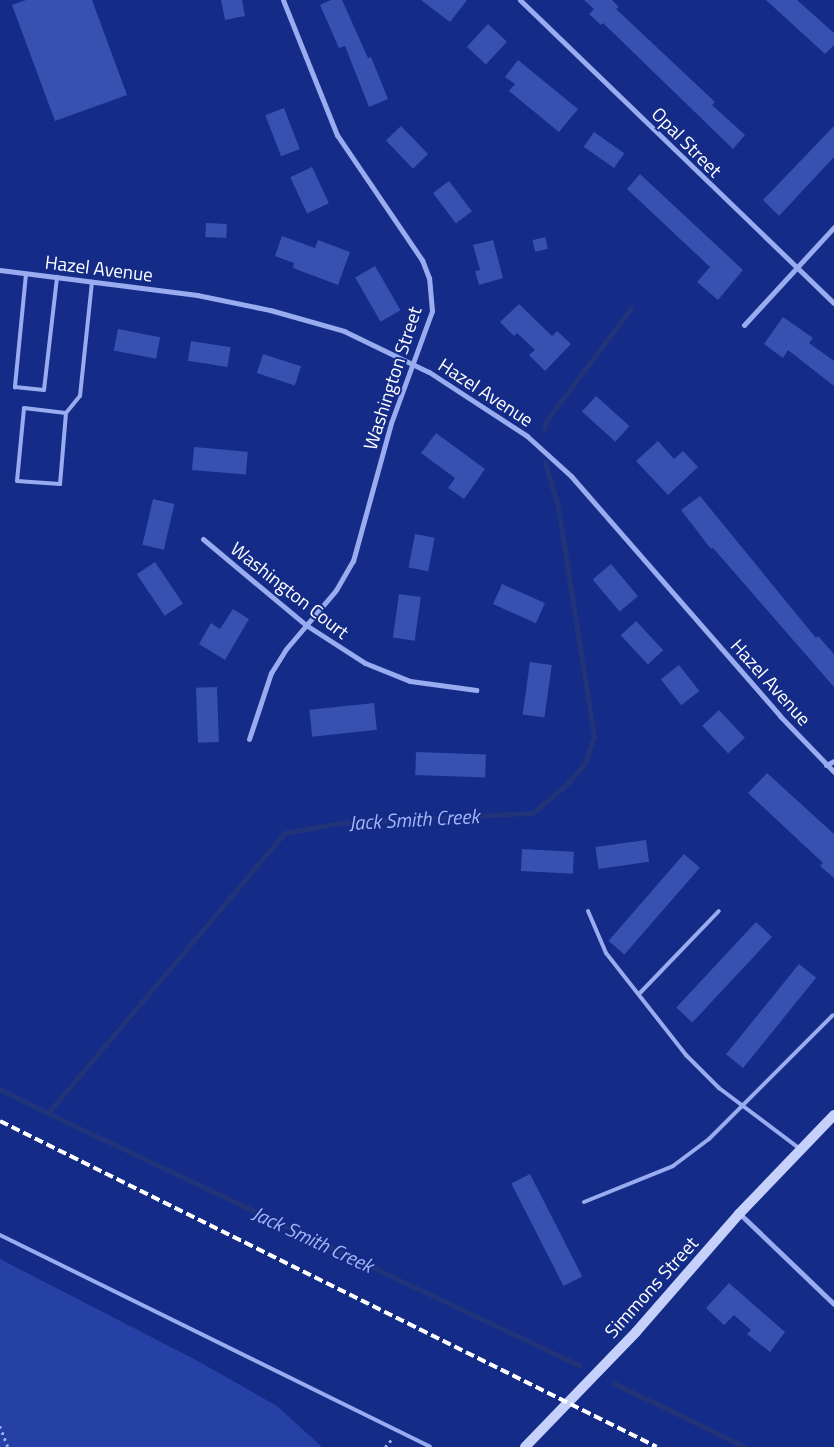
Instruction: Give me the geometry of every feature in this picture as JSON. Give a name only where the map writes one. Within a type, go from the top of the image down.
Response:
[{"type":"street","name":"Washington Street","points":[[249,739],[271,673],[306,625],[336,590],[353,561],[391,423],[430,323],[432,296],[429,278],[412,242],[360,174],[337,136],[283,0]]},
{"type":"street","name":"Opal Street","points":[[520,0],[834,303]]},
{"type":"street","points":[[744,324],[834,227]]},
{"type":"street","name":"Hazel Avenue","points":[[0,270],[197,295],[306,319],[344,331],[413,364],[468,396],[527,436],[571,476],[767,702],[834,772]]},
{"type":"street","name":"Washington Court","points":[[203,539],[306,625],[351,655],[395,676],[476,690]]},
{"type":"street","points":[[826,764],[834,761]]},
{"type":"street","name":"Simmons Street","points":[[525,1447],[636,1332],[739,1214],[834,1115]]},
{"type":"street","points":[[739,1214],[834,1304]]},
{"type":"lane","points":[[26,274],[15,387],[44,390],[57,277]]},
{"type":"lane","points":[[66,413],[24,408],[17,481],[60,484],[66,413],[80,396],[92,282]]},
{"type":"lane","points":[[588,911],[606,953],[686,1055],[719,1088],[801,1149]]},
{"type":"lane","points":[[638,994],[719,911]]},
{"type":"lane","points":[[584,1202],[673,1166],[709,1139],[833,1015]]},
{"type":"lane","points":[[0,1235],[430,1447]]},
{"type":"path","points":[[0,1426],[8,1447]]},
{"type":"shaded area","points":[[0,1259],[196,1360],[277,1406],[322,1447],[0,1447]]},
{"type":"building","points":[[26,0],[92,0],[127,95],[55,121],[12,5]]},
{"type":"building","points":[[221,0],[242,0],[245,16],[225,20]]},
{"type":"building","points":[[331,0],[342,0],[368,58],[371,57],[388,99],[369,107],[345,46],[339,48],[320,5]]},
{"type":"building","points":[[421,0],[467,0],[450,22]]},
{"type":"building","points":[[584,0],[612,0],[619,7],[616,9],[715,102],[712,105],[745,135],[733,149],[603,23],[601,25],[589,14],[594,9]]},
{"type":"building","points":[[766,0],[797,0],[834,33],[834,45],[825,54]]},
{"type":"building","points":[[488,24],[507,42],[486,64],[467,47]]},
{"type":"building","points":[[518,60],[578,109],[559,132],[509,91],[515,84],[505,77]]},
{"type":"building","points":[[284,108],[300,149],[281,156],[265,115]]},
{"type":"building","points":[[401,126],[428,154],[413,169],[386,141]]},
{"type":"building","points":[[834,126],[834,157],[779,216],[763,200]]},
{"type":"building","points":[[594,132],[624,153],[614,168],[584,147]]},
{"type":"building","points":[[312,167],[329,203],[307,213],[290,177]]},
{"type":"building","points":[[640,174],[743,270],[718,300],[697,282],[710,267],[627,189]]},
{"type":"building","points":[[449,181],[472,211],[456,223],[433,193]]},
{"type":"building","points":[[206,223],[227,224],[226,238],[205,237]]},
{"type":"building","points":[[282,236],[315,248],[318,240],[350,252],[338,285],[293,268],[294,263],[275,256]]},
{"type":"building","points":[[545,237],[548,249],[535,252],[532,240]]},
{"type":"building","points":[[493,240],[503,278],[479,285],[475,271],[480,270],[473,245]]},
{"type":"building","points":[[375,266],[400,310],[381,322],[355,278]]},
{"type":"building","points":[[519,304],[552,336],[557,331],[571,344],[545,371],[529,355],[535,350],[517,333],[514,336],[500,322]]},
{"type":"building","points":[[783,317],[813,338],[809,343],[834,361],[834,386],[788,350],[783,358],[764,344]]},
{"type":"building","points":[[118,329],[160,337],[156,359],[114,351]]},
{"type":"building","points":[[191,341],[231,347],[227,367],[188,361]]},
{"type":"building","points":[[263,354],[301,366],[295,385],[257,373]]},
{"type":"building","points":[[596,396],[629,426],[615,442],[582,412]]},
{"type":"building","points":[[436,433],[485,469],[464,499],[448,488],[455,478],[421,453]]},
{"type":"building","points":[[658,441],[674,459],[683,451],[698,467],[668,495],[636,461]]},
{"type":"building","points":[[194,447],[248,452],[246,475],[192,470]]},
{"type":"building","points":[[700,496],[816,638],[818,636],[834,654],[834,687],[713,548],[711,549],[681,510]]},
{"type":"building","points":[[153,499],[174,504],[164,550],[142,545]]},
{"type":"building","points":[[415,534],[435,538],[428,571],[409,567]]},
{"type":"building","points":[[155,562],[183,603],[165,616],[137,574]]},
{"type":"building","points":[[611,564],[638,596],[620,612],[593,579]]},
{"type":"building","points":[[502,584],[545,603],[536,623],[493,604]]},
{"type":"building","points":[[399,594],[421,597],[415,641],[393,638]]},
{"type":"building","points":[[233,609],[249,619],[225,660],[199,644],[211,623],[220,629]]},
{"type":"building","points":[[636,621],[663,650],[648,665],[621,635]]},
{"type":"building","points":[[530,662],[552,665],[544,718],[523,714]]},
{"type":"building","points":[[679,665],[699,691],[681,705],[661,679]]},
{"type":"building","points":[[217,687],[219,742],[198,743],[196,688]]},
{"type":"building","points":[[374,703],[377,730],[312,737],[309,710]]},
{"type":"building","points":[[719,710],[745,738],[728,753],[702,726]]},
{"type":"building","points":[[416,752],[486,754],[485,777],[415,775]]},
{"type":"building","points":[[767,773],[834,834],[834,878],[820,866],[823,863],[748,793]]},
{"type":"building","points":[[646,840],[649,862],[599,869],[595,847]]},
{"type":"building","points":[[522,849],[574,852],[573,874],[521,871]]},
{"type":"building","points":[[684,854],[700,868],[624,955],[609,941]]},
{"type":"building","points":[[756,922],[772,937],[692,1023],[676,1008]]},
{"type":"building","points":[[799,964],[816,978],[743,1068],[726,1054]]},
{"type":"building","points":[[530,1174],[582,1276],[563,1286],[511,1184]]},
{"type":"building","points":[[729,1283],[785,1332],[770,1352],[747,1334],[751,1330],[734,1315],[724,1325],[706,1308]]},
{"type":"waterway","name":"Jack Smith Creek","points":[[544,429],[546,421],[631,308]]},
{"type":"waterway","name":"Jack Smith Creek","points":[[0,1089],[48,1113],[285,833],[340,823],[533,813],[567,784],[585,763],[594,737],[558,507],[545,463]]},
{"type":"waterway","name":"Jack Smith Creek","points":[[48,1113],[579,1365]]},
{"type":"waterway","name":"Jack Smith Creek","points":[[614,1383],[745,1447]]},
{"type":"railway","points":[[0,1121],[657,1447]]}]
